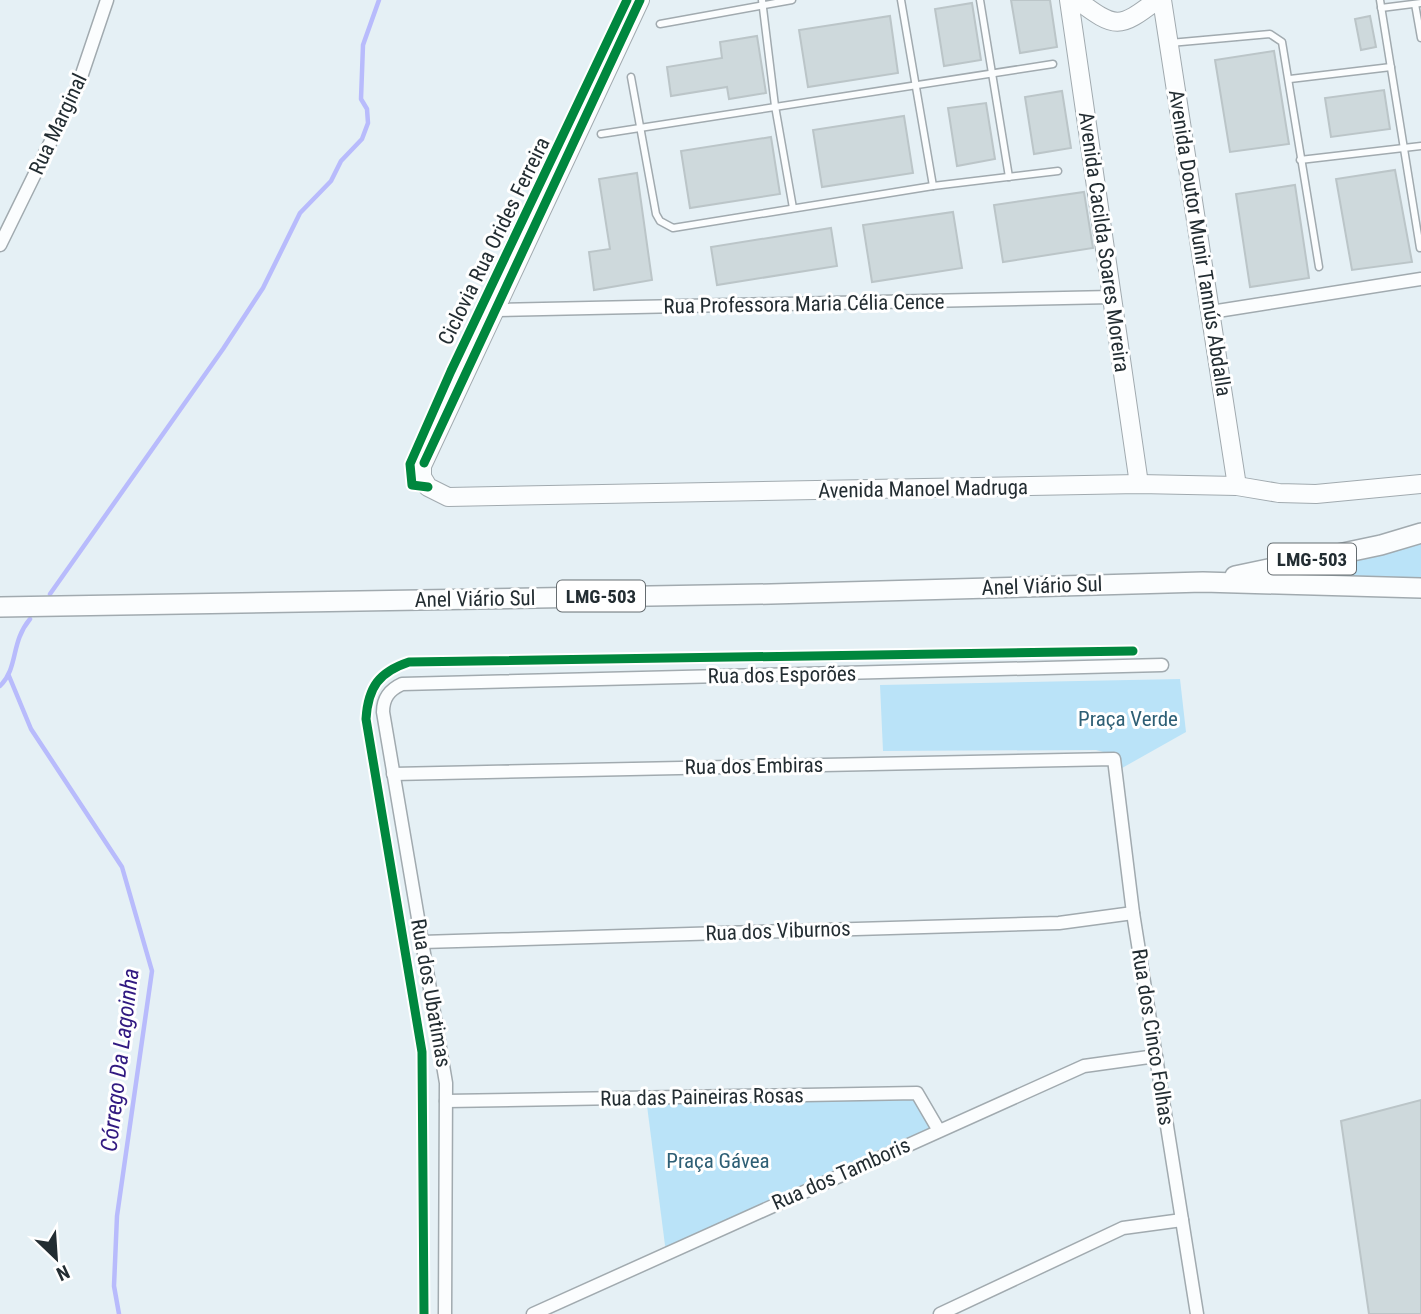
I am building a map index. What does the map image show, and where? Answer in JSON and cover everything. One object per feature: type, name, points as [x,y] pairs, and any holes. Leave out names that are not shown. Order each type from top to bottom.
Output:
[{"type":"main road","name":"Anel Viário Sul","points":[[1203,582],[1381,545],[1421,533]]},
{"type":"main road","name":"Anel Viário Sul","points":[[0,607],[771,594],[1203,582],[1421,587]]},
{"type":"street","name":"Rua Marginal","points":[[0,245],[78,86],[107,0]]},
{"type":"street","points":[[496,310],[640,0]]},
{"type":"street","name":"Avenida Cacilda Soares Moreira","points":[[1069,0],[1139,484]]},
{"type":"street","points":[[1077,0],[1097,15],[1124,23],[1160,0]]},
{"type":"street","name":"Avenida Doutor Munir Tannús Abdalla","points":[[1160,0],[1237,486]]},
{"type":"street","points":[[1211,312],[1421,279]]},
{"type":"street","name":"Rua Professora Maria Célia Cence","points":[[496,310],[1112,297]]},
{"type":"street","name":"Avenida Manoel Madruga","points":[[496,310],[422,466],[422,477],[428,487],[448,497],[1139,484],[1237,486],[1279,493],[1316,494],[1421,484]]},
{"type":"street","name":"Rua dos Esporões","points":[[402,684],[1162,665]]},
{"type":"street","name":"Rua dos Ubatimas","points":[[402,684],[394,688],[383,702],[446,1083],[445,1314]]},
{"type":"street","name":"Rua dos Embiras","points":[[393,774],[1114,759]]},
{"type":"street","name":"Rua dos Cinco Folhas","points":[[1114,759],[1133,912],[1197,1314]]},
{"type":"street","name":"Rua dos Viburnos","points":[[422,942],[1059,923],[1133,912]]},
{"type":"street","name":"Rua dos Tamboris","points":[[533,1314],[938,1129],[1084,1066],[1156,1056]]},
{"type":"street","name":"Rua das Paineiras Rosas","points":[[446,1101],[917,1093],[938,1129]]},
{"type":"street","points":[[940,1314],[1123,1228],[1182,1220]]},
{"type":"lane","points":[[660,24],[762,2],[792,0]]},
{"type":"lane","points":[[901,0],[913,85],[933,186]]},
{"type":"lane","points":[[980,0],[1009,177]]},
{"type":"lane","points":[[762,2],[775,106],[793,208]]},
{"type":"lane","points":[[1420,248],[1380,4],[1418,3],[1421,38]]},
{"type":"lane","points":[[1169,44],[1270,34],[1278,36],[1286,50],[1300,160],[1319,267]]},
{"type":"lane","points":[[601,134],[1053,64]]},
{"type":"lane","points":[[1290,79],[1391,67]]},
{"type":"lane","points":[[631,77],[656,214],[666,226],[673,228],[933,186],[1058,171]]},
{"type":"lane","points":[[1300,160],[1421,146]]},
{"type":"green space","points":[[1421,533],[1421,588],[1203,582]]},
{"type":"green space","name":"Praça Verde","points":[[1180,679],[1186,732],[1115,772],[1110,756],[1096,750],[883,751],[880,685]]},
{"type":"green space","name":"Praça Gávea","points":[[917,1093],[938,1129],[666,1253],[646,1098]]},
{"type":"building","points":[[1011,0],[1050,0],[1057,47],[1020,53]]},
{"type":"building","points":[[972,3],[981,60],[944,66],[935,9]]},
{"type":"building","points":[[890,16],[898,73],[808,87],[799,30]]},
{"type":"building","points":[[1370,16],[1376,47],[1361,50],[1355,19]]},
{"type":"building","points":[[757,36],[766,93],[729,99],[727,87],[671,96],[667,67],[722,58],[720,42]]},
{"type":"building","points":[[1274,51],[1289,144],[1230,152],[1215,60]]},
{"type":"building","points":[[1384,90],[1390,129],[1331,137],[1325,98]]},
{"type":"building","points":[[1062,91],[1071,148],[1034,154],[1025,97]]},
{"type":"building","points":[[986,103],[995,159],[957,166],[948,108]]},
{"type":"building","points":[[904,116],[913,173],[822,187],[813,130]]},
{"type":"building","points":[[771,137],[780,194],[690,208],[681,151]]},
{"type":"building","points":[[1395,170],[1412,262],[1352,270],[1336,179]]},
{"type":"building","points":[[637,173],[652,280],[594,290],[589,252],[610,249],[599,179]]},
{"type":"building","points":[[1295,185],[1309,278],[1250,287],[1236,194]]},
{"type":"building","points":[[1084,192],[1093,248],[1003,262],[994,205]]},
{"type":"building","points":[[953,212],[962,268],[872,282],[863,225]]},
{"type":"building","points":[[831,228],[837,266],[717,285],[711,247]]},
{"type":"building","points":[[1421,1100],[1421,1314],[1369,1314],[1341,1121]]},
{"type":"waterway","points":[[50,594],[223,349],[263,288],[300,213],[331,181],[341,161],[362,139],[368,123],[367,109],[361,99],[363,45],[379,0]]},
{"type":"waterway","points":[[0,686],[10,671],[20,637],[30,619]]},
{"type":"waterway","name":"Córrego Da Lagoinha","points":[[9,676],[31,729],[122,867],[152,971],[117,1216],[114,1286],[119,1314]]},
{"type":"cycle path","name":"Ciclovia Rua Orides Ferreira","points":[[428,487],[412,485],[410,464],[451,371],[627,0]]},
{"type":"cycle path","points":[[424,463],[640,0]]},
{"type":"cycle path","points":[[424,1314],[422,1052],[366,719],[369,698],[383,676],[409,662],[1133,651]]}]
